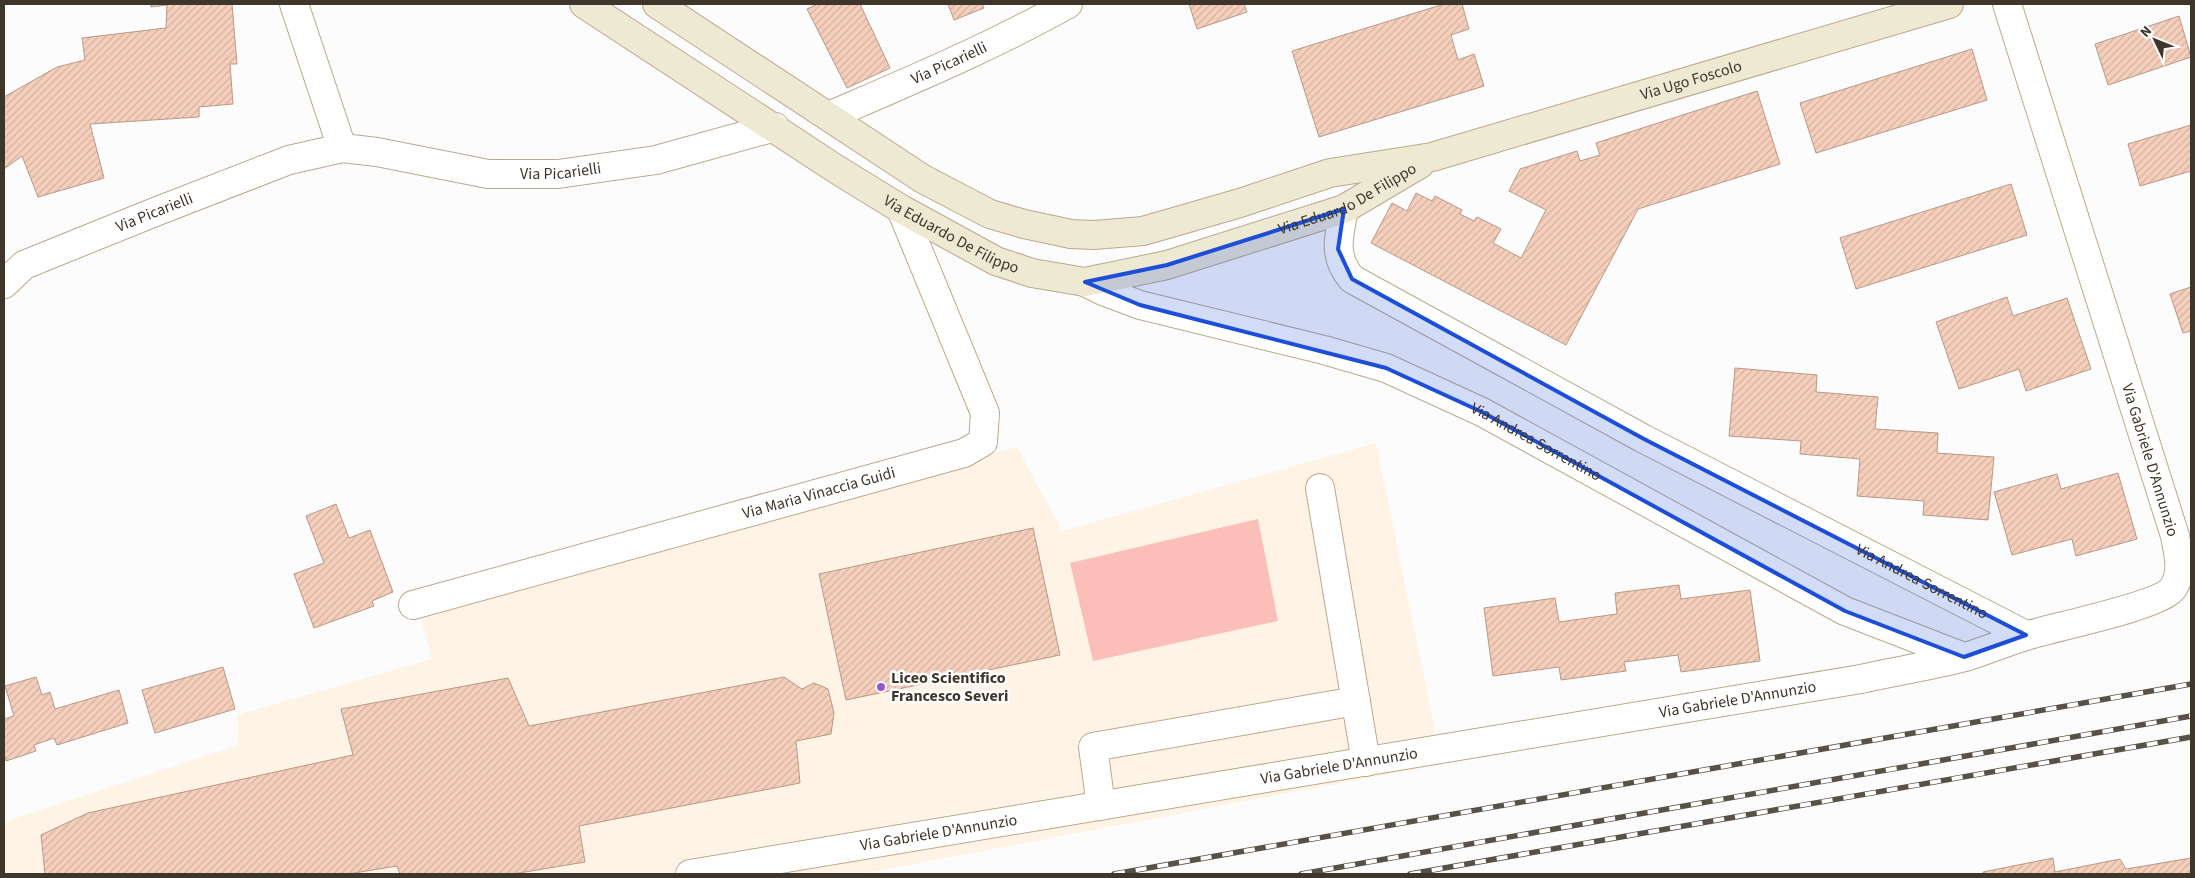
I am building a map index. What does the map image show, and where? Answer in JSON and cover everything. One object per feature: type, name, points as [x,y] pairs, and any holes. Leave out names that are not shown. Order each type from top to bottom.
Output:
[{"type":"street","points":[[294,4],[342,148]]},
{"type":"street","name":"Via Eduardo De Filippo","points":[[584,4],[836,169],[901,209],[996,261],[1032,273],[1086,282],[1167,265],[1344,209],[1432,157]]},
{"type":"street","name":"Via Eduardo De Filippo","points":[[657,4],[924,179],[990,214],[1024,224],[1094,235],[1143,231],[1330,174],[1432,157]]},
{"type":"street","name":"Via Picarielli","points":[[829,116],[926,74],[1022,29],[1068,4]]},
{"type":"street","name":"Via Ugo Foscolo","points":[[1432,157],[1949,4]]},
{"type":"street","name":"Via Gabriele D'Annunzio","points":[[690,874],[1861,679],[1964,657],[2026,636],[2164,596],[2173,589],[2178,579],[2180,562],[2175,536],[2007,4]]},
{"type":"street","name":"Via Picarielli","points":[[4,284],[24,265],[138,219],[289,160],[342,148],[377,152],[488,174],[558,174],[656,160],[775,128]]},
{"type":"street","name":"Via Maria Vinaccia Guidi","points":[[413,605],[964,453],[983,442],[985,413],[901,209]]},
{"type":"street","name":"Via Andrea Sorrentino","points":[[1344,209],[1338,249],[1346,272],[1352,279],[1644,438],[2026,636]]},
{"type":"street","name":"Via Andrea Sorrentino","points":[[1086,282],[1103,291],[1140,305],[1324,350],[1386,368],[1482,412],[1844,611],[1964,657]]},
{"type":"street","points":[[1320,488],[1366,762]]},
{"type":"street","points":[[1100,806],[1093,748],[1356,701]]},
{"type":"highlighted area","points":[[1344,209],[1338,249],[1352,279],[1644,439],[2026,635],[1964,657],[1845,611],[1482,412],[1386,368],[1140,305],[1085,282],[1167,265]]},
{"type":"shaded area","name":"Liceo Scientifico Francesco Severi","points":[[1376,443],[1442,764],[861,874],[4,874],[4,822],[238,745],[237,715],[432,659],[421,619],[1017,447],[1062,531]]},
{"type":"shaded area","points":[[1258,519],[1278,621],[1093,661],[1070,563]]},
{"type":"building","points":[[151,4],[232,4],[237,64],[230,64],[233,104],[199,107],[199,117],[90,124],[104,178],[38,197],[22,156],[4,169],[4,97],[57,67],[85,60],[82,38],[166,28],[167,5],[151,7]]},
{"type":"building","points":[[818,4],[860,4],[890,68],[847,88],[807,9]]},
{"type":"building","points":[[948,4],[982,4],[984,8],[954,20]]},
{"type":"building","points":[[1189,4],[1244,4],[1247,12],[1197,29]]},
{"type":"building","points":[[1444,4],[1462,4],[1469,29],[1451,35],[1458,60],[1474,54],[1484,86],[1319,137],[1292,51]]},
{"type":"building","points":[[2179,16],[2191,57],[2108,85],[2095,44]]},
{"type":"building","points":[[1972,49],[1987,100],[1816,153],[1800,103]]},
{"type":"building","points":[[1757,91],[1780,164],[1638,209],[1566,345],[1371,243],[1392,203],[1407,211],[1416,193],[1432,201],[1435,196],[1462,210],[1460,214],[1474,221],[1477,217],[1501,229],[1493,243],[1521,258],[1546,210],[1509,191],[1520,169],[1577,151],[1580,161],[1600,155],[1596,143]]},
{"type":"building","points":[[2191,125],[2191,171],[2140,186],[2128,144]]},
{"type":"building","points":[[2011,184],[2027,235],[1856,289],[1840,238]]},
{"type":"building","points":[[2191,287],[2191,331],[2183,333],[2170,294]]},
{"type":"building","points":[[2007,297],[2013,316],[2067,298],[2091,369],[2026,391],[2019,369],[1959,389],[1936,322]]},
{"type":"building","points":[[1735,368],[1817,375],[1816,392],[1878,397],[1875,429],[1938,433],[1937,453],[1994,457],[1988,520],[1923,515],[1924,501],[1857,496],[1860,459],[1800,454],[1801,441],[1729,436]]},
{"type":"building","points":[[2118,473],[2137,539],[2076,556],[2072,539],[2012,555],[1994,492],[2057,474],[2061,489]]},
{"type":"building","points":[[336,504],[349,538],[370,530],[393,592],[372,601],[374,606],[314,628],[294,574],[324,563],[306,516]]},
{"type":"building","points":[[1033,528],[1060,655],[846,700],[819,574]]},
{"type":"building","points":[[1679,585],[1681,599],[1750,590],[1760,661],[1681,672],[1678,655],[1624,662],[1626,671],[1561,680],[1559,667],[1493,676],[1484,608],[1555,598],[1559,622],[1617,614],[1615,593]]},
{"type":"building","points":[[223,667],[235,709],[155,733],[142,690]]},
{"type":"building","points":[[36,677],[42,695],[50,692],[55,709],[119,690],[128,723],[57,745],[54,738],[34,745],[36,751],[6,761],[4,753],[4,719],[14,716],[5,686]]},
{"type":"building","points":[[784,677],[802,689],[814,683],[828,689],[834,713],[831,734],[796,741],[800,783],[579,826],[585,862],[513,874],[400,874],[397,866],[348,874],[45,874],[41,835],[88,813],[353,755],[341,709],[508,678],[529,726]]},
{"type":"building","points":[[2053,858],[2055,872],[2120,859],[2126,869],[2191,858],[2191,874],[1983,874],[1983,872]]},
{"type":"railway","points":[[1114,874],[2191,684]]},
{"type":"railway","points":[[1301,874],[2191,716]]},
{"type":"railway","points":[[1410,874],[2191,737]]},
{"type":"place","name":"Liceo Scientifico Francesco Severi","points":[[881,687]]}]
